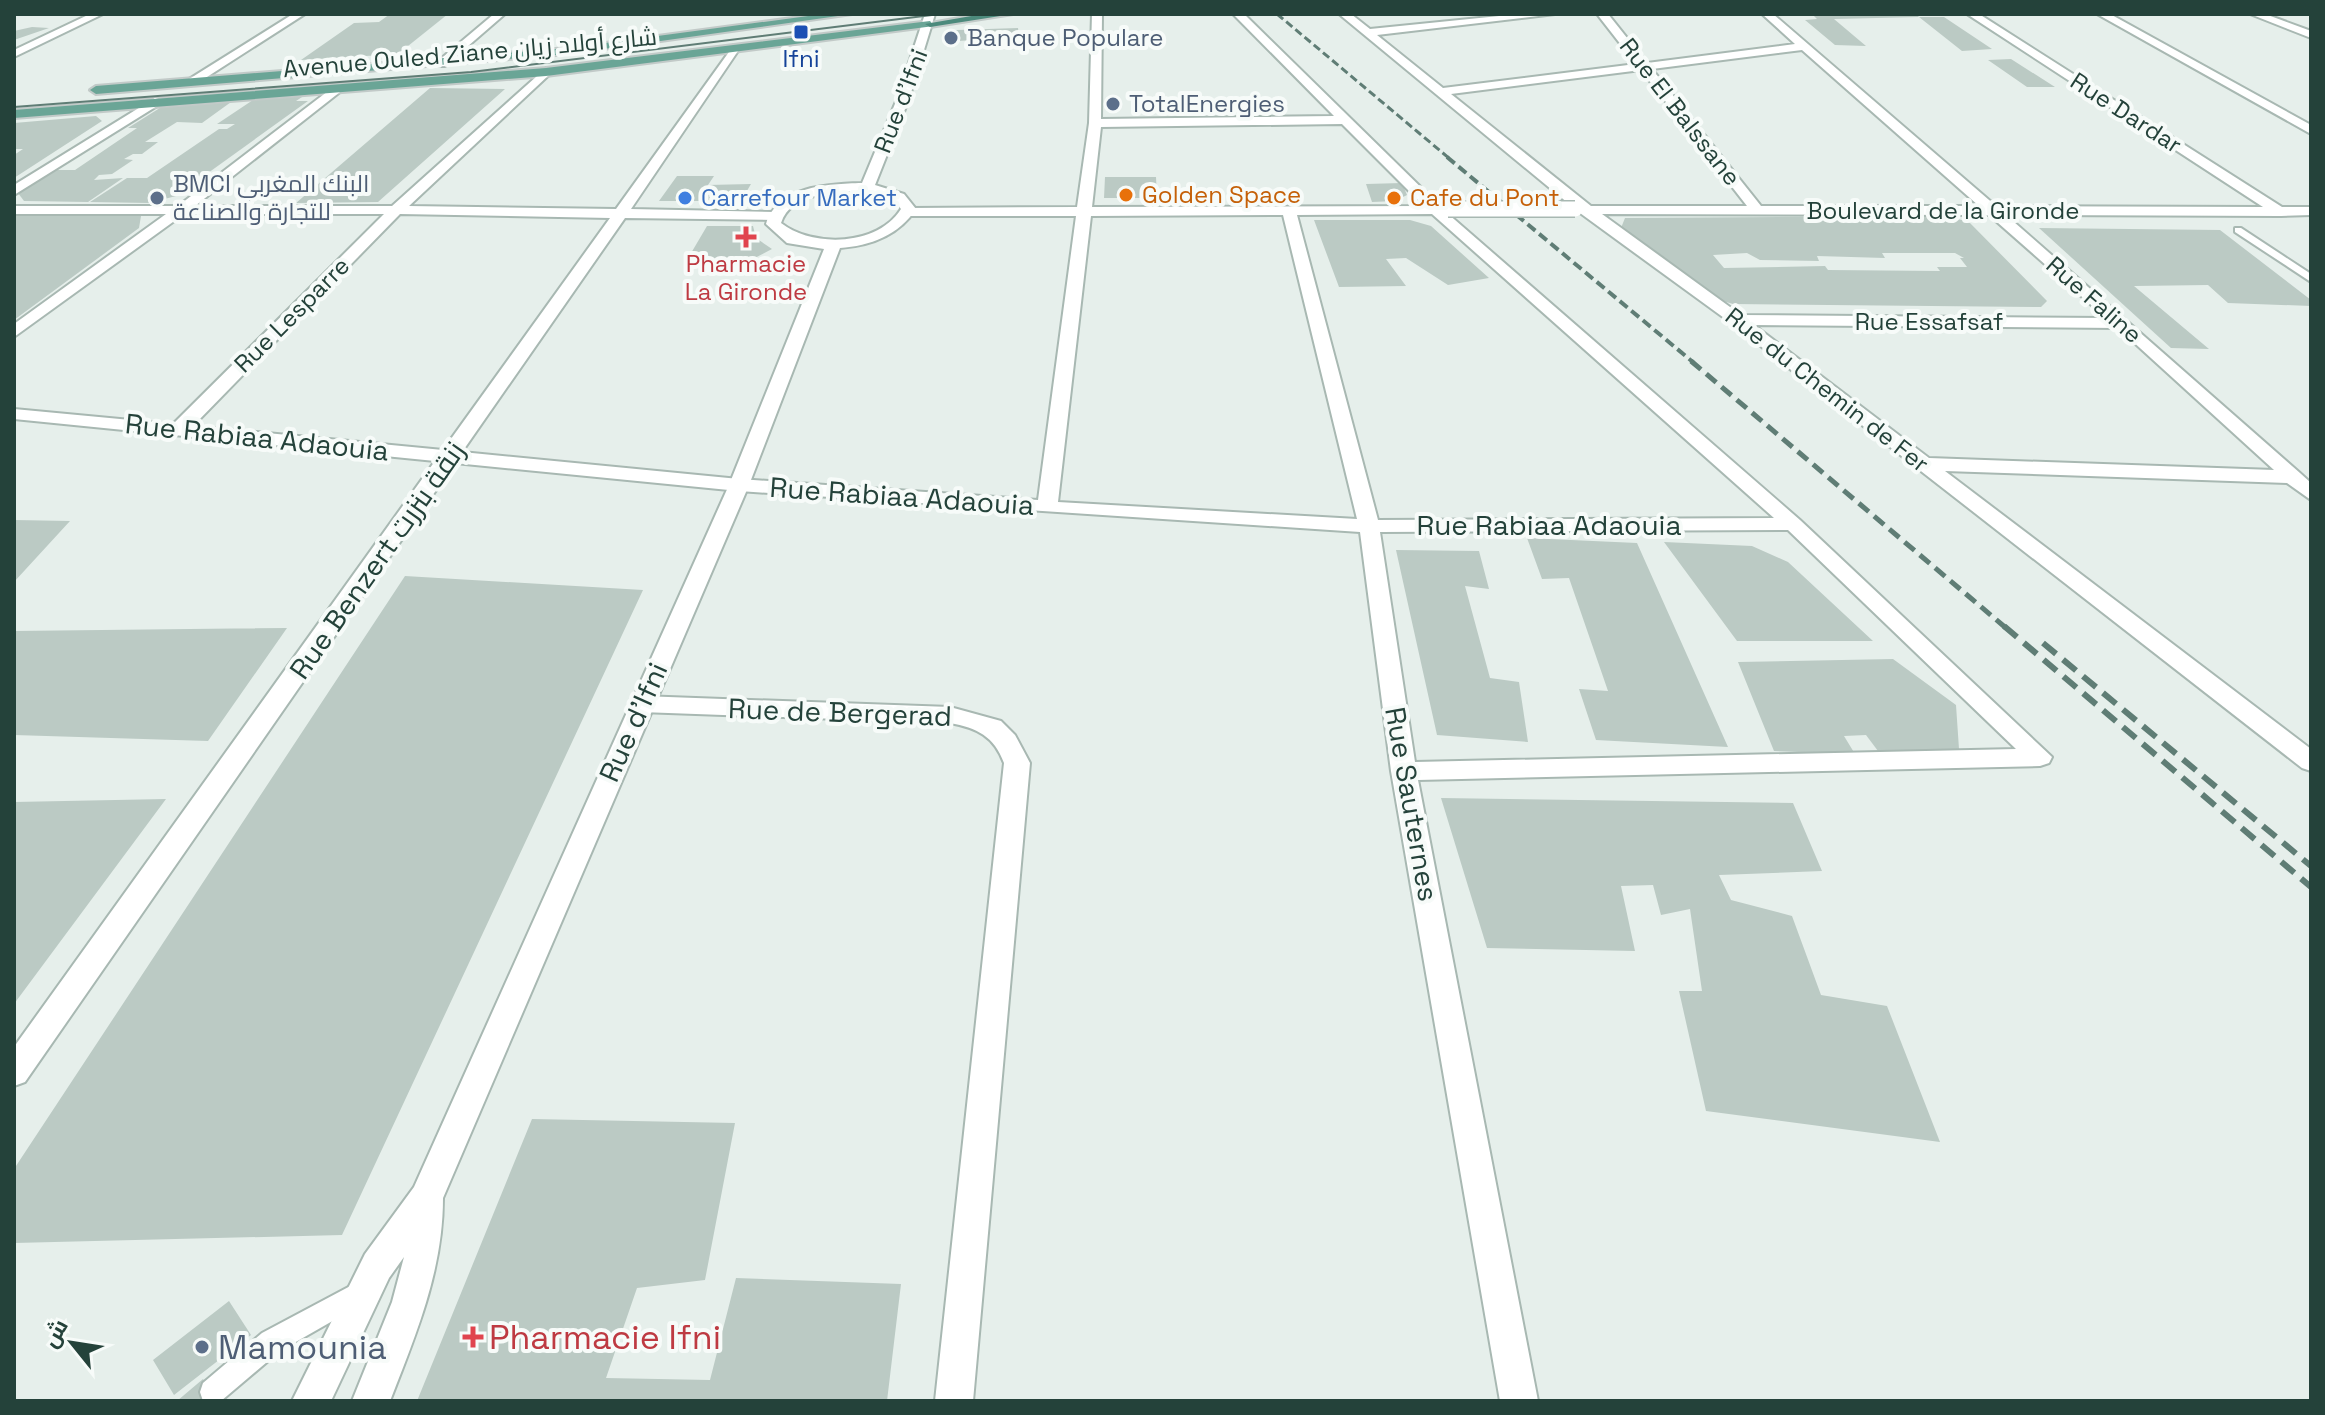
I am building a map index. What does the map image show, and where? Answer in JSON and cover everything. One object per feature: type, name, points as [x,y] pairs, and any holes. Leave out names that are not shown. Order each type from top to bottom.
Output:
[{"type":"highway","points":[[930,19],[1008,14]]},
{"type":"main road","name":"Avenue Ouled Ziane شارع أولاد زيان","points":[[83,92],[192,81],[441,64],[568,51],[847,14]]},
{"type":"main road","name":"Avenue Ouled Ziane شارع أولاد زيان","points":[[14,114],[546,72],[930,19]]},
{"type":"street","points":[[14,54],[98,14]]},
{"type":"street","points":[[192,81],[300,14]]},
{"type":"street","points":[[441,64],[500,14]]},
{"type":"street","points":[[1047,507],[1095,123],[1097,14]]},
{"type":"street","points":[[1238,14],[1344,120],[1793,524],[2039,754],[2040,759],[1404,771]]},
{"type":"street","name":"Rue du Chemin de Fer","points":[[1344,14],[1581,210],[1737,320],[2311,762]]},
{"type":"street","points":[[1366,33],[1550,14]]},
{"type":"street","name":"Rue El Balssane","points":[[1602,14],[1758,211]]},
{"type":"street","name":"Rue Faline","points":[[1767,14],[2122,323],[2311,494]]},
{"type":"street","name":"Rue Dardar","points":[[1972,14],[2281,212]]},
{"type":"street","points":[[2102,14],[2311,130]]},
{"type":"street","points":[[2255,14],[2311,35]]},
{"type":"street","name":"Rue d'Ifni","points":[[867,187],[930,19]]},
{"type":"street","points":[[2283,22],[2311,19]]},
{"type":"street","points":[[1442,92],[1806,46]]},
{"type":"street","name":"Rue Benzert زنقة بنزرت","points":[[14,1072],[738,47]]},
{"type":"street","name":"Rue Lesparre","points":[[180,428],[396,210],[546,72]]},
{"type":"street","points":[[14,332],[181,210],[336,89]]},
{"type":"street","points":[[14,191],[159,101]]},
{"type":"street","points":[[1095,123],[1344,120]]},
{"type":"street","points":[[867,187],[900,196],[909,204],[911,212],[907,220],[887,234],[834,244],[787,236],[778,231],[774,216],[779,209],[801,196],[833,188],[867,187]]},
{"type":"street","points":[[14,210],[396,210],[774,216]]},
{"type":"street","points":[[911,212],[1442,210]]},
{"type":"street","name":"Boulevard de la Gironde","points":[[1442,210],[2311,211]]},
{"type":"street","name":"Rue Sauternes","points":[[1289,211],[1369,526],[1404,771],[1519,1401]]},
{"type":"street","name":"Rue d'Ifni","points":[[311,1401],[392,1242],[426,1198],[739,485],[834,244]]},
{"type":"street","name":"Rue Essafsaf","points":[[1737,320],[2122,323]]},
{"type":"street","name":"Rue Rabiaa Adaouia","points":[[14,414],[739,485],[1047,507],[1369,526],[1793,524]]},
{"type":"street","points":[[1924,464],[2293,477]]},
{"type":"street","name":"Rue de Bergerad","points":[[641,704],[950,715],[979,720],[998,730],[1010,743],[1017,763],[954,1401]]},
{"type":"street","name":"Rue d'Ifni","points":[[371,1401],[418,1283],[426,1251],[426,1198]]},
{"type":"lane","points":[[2238,230],[2311,279]]},
{"type":"lane","points":[[212,1392],[271,1342],[365,1291]]},
{"type":"building","points":[[390,14],[448,14],[398,54],[301,60],[354,23],[379,22]]},
{"type":"building","points":[[1812,14],[1916,14],[1919,17],[1834,19],[1866,46],[1835,45],[1805,20],[1817,19]]},
{"type":"building","points":[[1919,17],[1944,17],[1992,49],[1962,51]]},
{"type":"building","points":[[32,27],[49,28],[14,40],[14,31]]},
{"type":"building","points":[[1018,28],[1019,37],[943,42],[944,35],[957,30]]},
{"type":"building","points":[[2011,59],[2055,87],[2027,87],[1988,60]]},
{"type":"building","points":[[430,88],[505,89],[378,202],[296,203]]},
{"type":"building","points":[[305,95],[296,101],[308,101],[176,196],[149,203],[90,202],[127,178],[147,178],[219,129],[235,124],[217,124],[256,98]]},
{"type":"building","points":[[238,97],[202,123],[177,122],[145,142],[158,142],[142,154],[133,154],[124,159],[133,160],[112,174],[99,175],[94,180],[123,178],[88,202],[24,201],[18,193],[57,170],[75,170],[137,128],[128,128],[163,106]]},
{"type":"building","points":[[96,116],[102,121],[14,178],[14,155],[23,149],[14,149],[14,123]]},
{"type":"building","points":[[677,176],[714,176],[708,185],[751,184],[741,201],[659,201]]},
{"type":"building","points":[[1105,177],[1156,177],[1157,198],[1104,198]]},
{"type":"building","points":[[1402,183],[1407,195],[1395,201],[1372,202],[1366,184]]},
{"type":"building","points":[[14,210],[142,210],[139,228],[14,320]]},
{"type":"building","points":[[1947,216],[1969,222],[2047,301],[2041,307],[1733,304],[1716,299],[1621,228],[1625,218]],"holes":[[[1747,253],[1760,260],[1819,261],[1817,256],[1885,258],[1882,253],[1955,253],[1964,258],[1960,258],[1967,267],[1937,267],[1940,271],[1828,270],[1825,266],[1724,268],[1713,255]]]},
{"type":"building","points":[[1314,220],[1410,220],[1431,226],[1489,278],[1448,285],[1406,258],[1386,259],[1406,286],[1339,287]]},
{"type":"building","points":[[707,226],[753,226],[756,238],[772,249],[751,260],[687,260]]},
{"type":"building","points":[[2039,228],[2220,230],[2311,300],[2311,306],[2228,303],[2208,285],[2134,286],[2209,349],[2171,348]]},
{"type":"building","points":[[14,520],[70,521],[14,582]]},
{"type":"building","points":[[1527,538],[1637,543],[1728,747],[1596,740],[1579,689],[1608,691],[1569,578],[1542,579]]},
{"type":"building","points":[[1664,542],[1752,546],[1788,562],[1873,641],[1737,641]]},
{"type":"building","points":[[1396,550],[1479,551],[1489,589],[1465,586],[1490,678],[1519,682],[1528,742],[1437,735]]},
{"type":"building","points":[[405,576],[643,590],[342,1235],[14,1243],[14,1169]]},
{"type":"building","points":[[287,628],[208,741],[14,735],[14,631]]},
{"type":"building","points":[[1893,659],[1956,705],[1959,749],[1878,751],[1866,735],[1844,736],[1855,754],[1774,751],[1738,662]]},
{"type":"building","points":[[1441,798],[1793,803],[1822,871],[1719,875],[1731,900],[1792,916],[1821,995],[1887,1006],[1940,1142],[1706,1111],[1679,991],[1702,991],[1690,909],[1661,915],[1653,885],[1621,886],[1635,951],[1487,948]]},
{"type":"building","points":[[166,799],[14,1004],[14,802]]},
{"type":"building","points":[[532,1119],[735,1123],[705,1280],[637,1288],[606,1378],[710,1380],[736,1278],[901,1284],[887,1401],[417,1401]]},
{"type":"building","name":"Mamounia","points":[[229,1301],[251,1335],[174,1395],[153,1360]]},
{"type":"building","name":"Mamounia","points":[[203,1379],[218,1401],[177,1401]]},
{"type":"tram line","points":[[14,107],[471,72],[940,14]]},
{"type":"railway","points":[[1277,14],[1450,159]]},
{"type":"railway","points":[[1447,157],[1694,363]]},
{"type":"railway","points":[[1691,361],[2006,628]]},
{"type":"railway","points":[[2004,626],[2311,887]]},
{"type":"railway","points":[[2043,643],[2311,866]]},
{"type":"place","name":"Ifni","points":[[801,32]]},
{"type":"place","name":"Banque Populare","points":[[951,38]]},
{"type":"place","name":"TotalEnergies","points":[[1113,104]]},
{"type":"place","name":"Golden Space","points":[[1126,195]]},
{"type":"place","name":"BMCI البنك المغربي للتجارة والصناعة","points":[[157,198]]},
{"type":"place","name":"Carrefour Market","points":[[685,198]]},
{"type":"place","name":"Cafe du Pont","points":[[1394,198]]},
{"type":"place","name":"Pharmacie La Gironde","points":[[746,237]]},
{"type":"place","name":"Pharmacie Ifni","points":[[473,1337]]},
{"type":"place","name":"Mamounia","points":[[202,1347]]}]
